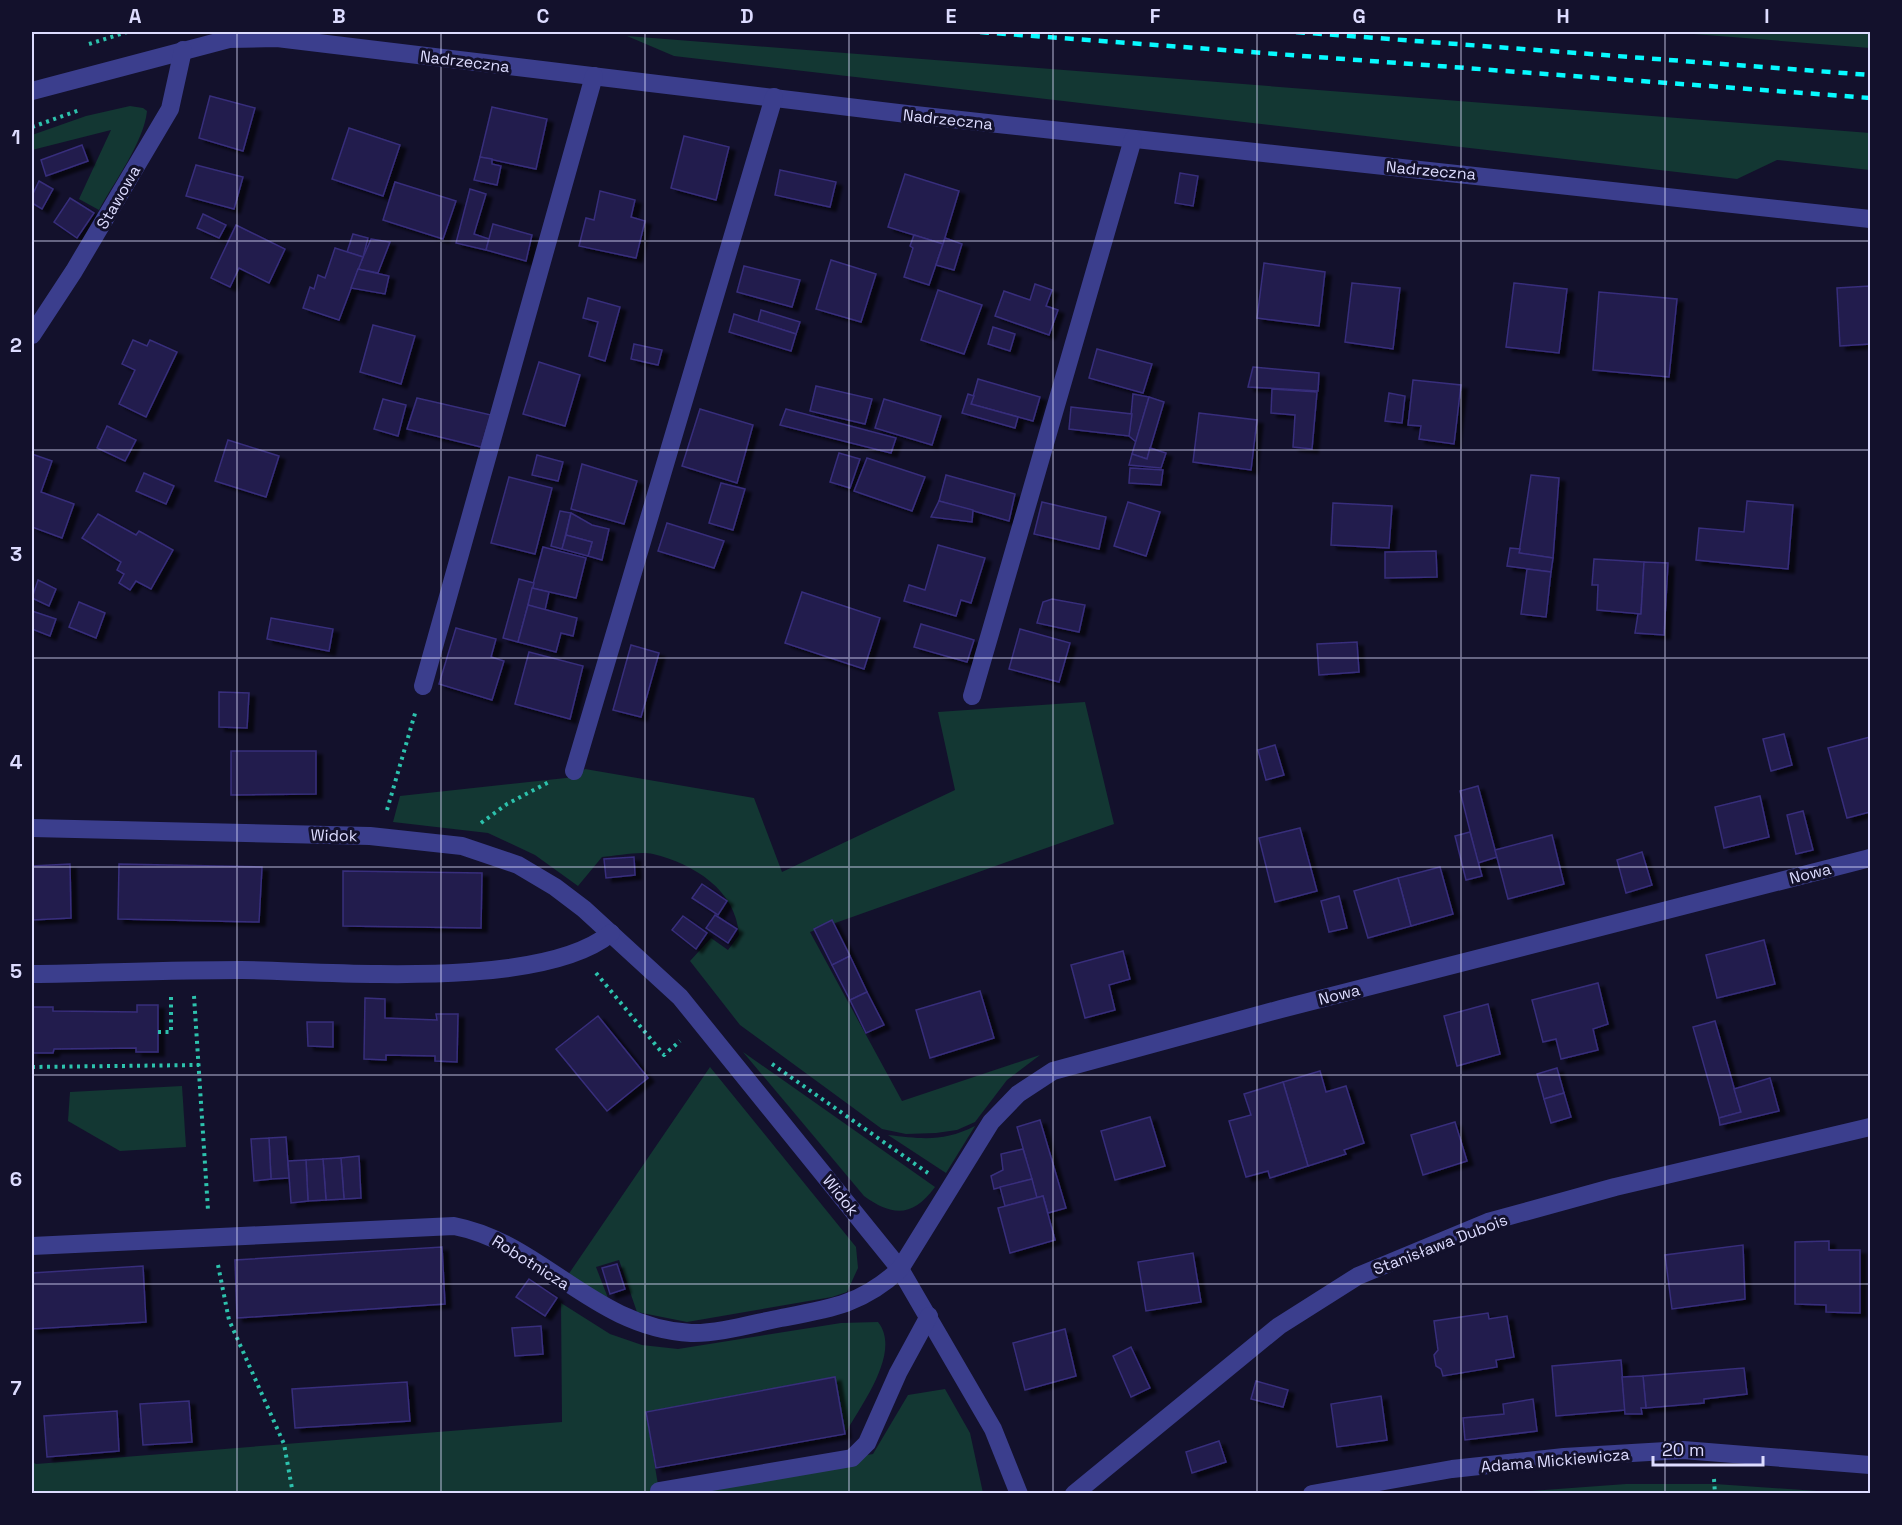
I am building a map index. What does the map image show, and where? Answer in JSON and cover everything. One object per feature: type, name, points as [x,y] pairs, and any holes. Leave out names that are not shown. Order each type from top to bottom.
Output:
[{"type":"street","name":"Nadrzeczna","points":[[32,91],[229,39],[277,38],[1133,139],[1870,219]]},
{"type":"street","name":"Stawowa","points":[[32,334],[74,271],[170,109],[183,50]]},
{"type":"street","points":[[423,686],[594,76]]},
{"type":"street","points":[[574,771],[774,97]]},
{"type":"street","points":[[972,696],[1133,139]]},
{"type":"street","name":"Widok","points":[[32,828],[370,836],[462,846],[518,865],[555,887],[611,933],[680,997],[900,1269],[993,1429],[1019,1494]]},
{"type":"street","name":"Nowa","points":[[900,1269],[992,1122],[1018,1094],[1053,1071],[1281,1009],[1870,858]]},
{"type":"street","points":[[32,974],[238,970],[465,972],[508,968],[578,952],[600,942],[611,933]]},
{"type":"street","name":"Stanisława Dubois","points":[[1074,1494],[1279,1326],[1358,1276],[1488,1222],[1615,1187],[1870,1128]]},
{"type":"street","name":"Robotnicza","points":[[32,1246],[447,1225],[462,1227],[502,1242],[580,1293],[624,1317],[657,1329],[695,1333],[838,1308],[883,1285],[900,1269]]},
{"type":"street","points":[[659,1491],[852,1458],[867,1443],[898,1373],[929,1316]]},
{"type":"street","name":"Adama Mickiewicza","points":[[1312,1494],[1452,1469],[1564,1457],[1683,1450],[1870,1465]]},
{"type":"path","points":[[386,815],[415,713]]},
{"type":"path","points":[[462,846],[482,823],[507,804],[536,787],[574,771]]},
{"type":"path","points":[[578,952],[664,1055],[675,1046]]},
{"type":"path","points":[[158,1032],[171,1032],[171,987]]},
{"type":"path","points":[[195,1007],[209,1218]]},
{"type":"path","points":[[771,1063],[918,1166]]},
{"type":"path","points":[[32,1067],[199,1065]]},
{"type":"path","points":[[212,1237],[229,1320],[284,1444],[293,1494]]},
{"type":"green space","points":[[1668,32],[1870,32],[1870,48]]},
{"type":"green space","points":[[627,36],[1870,133],[1870,170],[1777,160],[1737,179],[674,56]]},
{"type":"green space","points":[[130,106],[147,111],[145,123],[128,162],[99,210],[79,199],[111,130],[32,150],[32,135],[86,116]]},
{"type":"green space","points":[[1085,702],[1114,824],[810,932],[902,1101],[1040,1055],[1007,1080],[975,1122],[957,1130],[906,1134],[882,1129],[740,1025],[690,961],[711,938],[728,950],[739,935],[730,905],[710,881],[697,872],[653,854],[602,857],[578,886],[535,855],[488,833],[393,822],[400,796],[575,777],[585,769],[754,798],[782,872],[955,790],[938,712]]},
{"type":"green space","points":[[743,1052],[935,1187],[919,1204],[902,1211],[884,1208],[864,1196]]},
{"type":"green space","points":[[710,1067],[856,1247],[858,1268],[847,1292],[832,1297],[687,1322],[637,1312],[619,1260],[596,1267],[608,1298],[568,1275]]},
{"type":"green space","points":[[182,1086],[186,1147],[120,1151],[68,1121],[70,1092]]},
{"type":"green space","points":[[975,1126],[946,1173],[888,1135],[912,1138],[943,1137]]},
{"type":"green space","points":[[561,1303],[610,1334],[642,1345],[678,1349],[841,1323],[878,1322],[884,1334],[885,1348],[882,1363],[869,1394],[845,1434],[834,1377],[646,1412],[659,1491],[873,1454],[908,1395],[945,1389],[970,1433],[983,1493],[32,1494],[32,1462],[36,1464],[562,1422]]},
{"type":"green space","points":[[1626,1484],[1715,1484],[1845,1493],[1502,1493]]},
{"type":"building","points":[[210,96],[255,108],[243,151],[199,138]]},
{"type":"building","points":[[492,107],[547,119],[536,169],[480,157]]},
{"type":"building","points":[[349,128],[400,145],[383,196],[332,179]]},
{"type":"building","points":[[684,136],[729,147],[716,200],[671,188]]},
{"type":"building","points":[[82,145],[88,161],[46,176],[41,160]]},
{"type":"building","points":[[480,157],[492,159],[492,164],[501,166],[497,185],[474,180]]},
{"type":"building","points":[[196,165],[243,177],[234,209],[186,196]]},
{"type":"building","points":[[780,170],[836,182],[830,207],[775,195]]},
{"type":"building","points":[[1180,173],[1198,176],[1193,206],[1175,203]]},
{"type":"building","points":[[905,174],[959,191],[943,244],[888,227]]},
{"type":"building","points":[[39,181],[53,189],[42,209],[32,203],[32,196]]},
{"type":"building","points":[[395,182],[456,201],[443,239],[383,220]]},
{"type":"building","points":[[470,189],[486,194],[474,234],[489,239],[486,250],[456,243]]},
{"type":"building","points":[[600,191],[635,200],[631,217],[645,221],[636,258],[579,246],[586,218],[594,220]]},
{"type":"building","points":[[70,198],[94,213],[77,238],[54,222]]},
{"type":"building","points":[[203,214],[226,225],[219,238],[197,228]]},
{"type":"building","points":[[493,224],[532,235],[526,261],[486,250]]},
{"type":"building","points":[[236,225],[285,249],[269,283],[239,268],[230,287],[211,278]]},
{"type":"building","points":[[353,234],[368,238],[363,257],[347,252]]},
{"type":"building","points":[[914,235],[943,244],[929,285],[904,277],[913,248],[910,246]]},
{"type":"building","points":[[945,238],[962,244],[954,270],[936,265]]},
{"type":"building","points":[[371,239],[390,242],[378,273],[358,269]]},
{"type":"building","points":[[335,248],[363,257],[339,320],[303,308],[310,287],[314,289],[318,275],[325,278]]},
{"type":"building","points":[[831,260],[876,274],[861,322],[816,309]]},
{"type":"building","points":[[1264,263],[1325,272],[1319,326],[1257,318]]},
{"type":"building","points":[[744,266],[800,280],[792,307],[737,292]]},
{"type":"building","points":[[358,269],[389,276],[385,294],[351,288]]},
{"type":"building","points":[[1352,283],[1400,288],[1393,349],[1345,342]]},
{"type":"building","points":[[1514,283],[1567,289],[1559,353],[1506,347]]},
{"type":"building","points":[[1035,284],[1052,290],[1046,306],[1058,310],[1049,335],[995,316],[1004,291],[1030,300]]},
{"type":"building","points":[[1870,286],[1870,344],[1840,346],[1837,288]]},
{"type":"building","points":[[938,290],[982,305],[964,354],[921,340]]},
{"type":"building","points":[[1599,292],[1677,299],[1669,377],[1593,370]]},
{"type":"building","points":[[588,298],[620,307],[605,361],[589,356],[598,322],[583,318]]},
{"type":"building","points":[[761,310],[800,322],[796,334],[758,322]]},
{"type":"building","points":[[734,314],[796,334],[791,351],[729,332]]},
{"type":"building","points":[[373,325],[415,336],[401,384],[360,372]]},
{"type":"building","points":[[993,327],[1015,334],[1010,351],[988,344]]},
{"type":"building","points":[[133,340],[147,346],[150,340],[177,352],[146,417],[119,404],[135,370],[122,364]]},
{"type":"building","points":[[634,344],[662,350],[658,365],[631,359]]},
{"type":"building","points":[[1097,349],[1152,364],[1143,393],[1089,378]]},
{"type":"building","points":[[539,362],[580,375],[565,426],[523,414]]},
{"type":"building","points":[[1253,367],[1319,373],[1318,391],[1248,387]]},
{"type":"building","points":[[978,379],[1040,397],[1033,421],[971,404]]},
{"type":"building","points":[[1413,380],[1461,385],[1454,444],[1419,439],[1421,426],[1408,425]]},
{"type":"building","points":[[816,386],[872,399],[865,424],[810,411]]},
{"type":"building","points":[[1272,389],[1317,392],[1312,449],[1293,447],[1295,415],[1271,413]]},
{"type":"building","points":[[1389,393],[1405,396],[1402,423],[1385,421]]},
{"type":"building","points":[[968,394],[974,396],[971,404],[1018,417],[1015,428],[962,413]]},
{"type":"building","points":[[1133,394],[1149,397],[1136,442],[1129,436]]},
{"type":"building","points":[[1149,397],[1164,402],[1147,459],[1132,454]]},
{"type":"building","points":[[417,398],[491,415],[481,447],[407,429]]},
{"type":"building","points":[[383,399],[406,405],[398,436],[374,429]]},
{"type":"building","points":[[884,399],[941,416],[932,445],[875,428]]},
{"type":"building","points":[[1071,407],[1132,414],[1129,436],[1069,429]]},
{"type":"building","points":[[700,409],[753,425],[737,483],[682,466]]},
{"type":"building","points":[[786,409],[896,438],[891,453],[780,425]]},
{"type":"building","points":[[1199,413],[1257,420],[1251,470],[1193,462]]},
{"type":"building","points":[[107,426],[136,440],[125,461],[97,448]]},
{"type":"building","points":[[228,440],[279,456],[266,497],[215,481]]},
{"type":"building","points":[[1150,448],[1166,453],[1161,468],[1129,465],[1132,454],[1147,459]]},
{"type":"building","points":[[839,453],[860,459],[850,488],[830,482]]},
{"type":"building","points":[[32,454],[52,461],[41,492],[74,504],[62,538],[32,527]]},
{"type":"building","points":[[537,455],[563,462],[558,481],[532,475]]},
{"type":"building","points":[[867,458],[925,477],[912,511],[854,491]]},
{"type":"building","points":[[582,464],[637,481],[624,524],[571,509]]},
{"type":"building","points":[[1130,468],[1163,470],[1161,485],[1129,483]]},
{"type":"building","points":[[144,473],[174,486],[166,504],[136,491]]},
{"type":"building","points":[[946,475],[1015,494],[1009,521],[939,501]]},
{"type":"building","points":[[1531,475],[1559,478],[1553,558],[1519,553]]},
{"type":"building","points":[[509,477],[552,488],[535,554],[491,543]]},
{"type":"building","points":[[721,483],[745,489],[733,530],[709,523]]},
{"type":"building","points":[[939,501],[973,510],[972,522],[931,517]]},
{"type":"building","points":[[1747,501],[1793,505],[1788,569],[1696,560],[1699,528],[1744,532]]},
{"type":"building","points":[[1042,502],[1106,517],[1099,549],[1034,534]]},
{"type":"building","points":[[1128,502],[1160,512],[1146,556],[1114,546]]},
{"type":"building","points":[[1333,503],[1392,506],[1389,548],[1331,545]]},
{"type":"building","points":[[560,511],[571,513],[562,549],[551,546]]},
{"type":"building","points":[[571,513],[592,525],[609,529],[602,560],[588,556],[592,542],[566,535]]},
{"type":"building","points":[[98,514],[136,535],[139,531],[173,550],[151,589],[136,581],[130,590],[119,583],[124,574],[117,570],[121,562],[82,538]]},
{"type":"building","points":[[667,523],[724,541],[714,568],[658,551]]},
{"type":"building","points":[[566,535],[592,542],[588,556],[562,549]]},
{"type":"building","points":[[938,545],[985,558],[971,603],[961,600],[956,616],[904,601],[909,585],[925,590]]},
{"type":"building","points":[[543,547],[586,558],[576,598],[532,588]]},
{"type":"building","points":[[1510,548],[1520,549],[1519,553],[1553,558],[1551,572],[1507,566]]},
{"type":"building","points":[[1436,551],[1437,577],[1385,578],[1385,552]]},
{"type":"building","points":[[1594,559],[1644,562],[1641,614],[1597,610],[1598,585],[1592,585]]},
{"type":"building","points":[[1644,562],[1668,563],[1664,635],[1635,633],[1638,614],[1641,614]]},
{"type":"building","points":[[1527,569],[1551,572],[1546,617],[1521,614]]},
{"type":"building","points":[[519,579],[534,583],[518,642],[503,638]]},
{"type":"building","points":[[38,580],[56,589],[49,606],[32,598]]},
{"type":"building","points":[[532,588],[549,592],[545,610],[528,605]]},
{"type":"building","points":[[802,592],[880,618],[864,669],[785,643]]},
{"type":"building","points":[[1052,599],[1085,605],[1079,632],[1037,623],[1043,602]]},
{"type":"building","points":[[79,602],[105,613],[96,638],[69,627]]},
{"type":"building","points":[[528,605],[577,618],[573,636],[561,633],[556,652],[518,642]]},
{"type":"building","points":[[32,611],[56,619],[50,636],[32,629]]},
{"type":"building","points":[[271,618],[333,629],[329,651],[267,639]]},
{"type":"building","points":[[921,624],[974,640],[967,662],[914,647]]},
{"type":"building","points":[[456,628],[496,639],[491,657],[504,661],[492,700],[439,684]]},
{"type":"building","points":[[1020,629],[1070,643],[1059,682],[1009,669]]},
{"type":"building","points":[[1357,642],[1359,672],[1319,675],[1317,644]]},
{"type":"building","points":[[631,645],[659,653],[641,717],[613,710]]},
{"type":"building","points":[[529,652],[583,666],[570,719],[515,704]]},
{"type":"building","points":[[219,692],[249,693],[247,728],[219,727]]},
{"type":"building","points":[[1784,734],[1792,765],[1771,771],[1763,739]]},
{"type":"building","points":[[1870,737],[1870,812],[1847,818],[1828,748]]},
{"type":"building","points":[[1275,745],[1284,775],[1266,780],[1258,750]]},
{"type":"building","points":[[231,751],[316,751],[316,794],[231,795]]},
{"type":"building","points":[[1478,786],[1497,857],[1478,863],[1460,791]]},
{"type":"building","points":[[1760,796],[1769,837],[1724,848],[1715,807]]},
{"type":"building","points":[[1803,811],[1813,850],[1796,854],[1787,815]]},
{"type":"building","points":[[1300,828],[1317,891],[1275,902],[1259,838]]},
{"type":"building","points":[[1470,832],[1482,876],[1466,880],[1455,836]]},
{"type":"building","points":[[1552,835],[1564,884],[1508,899],[1495,850]]},
{"type":"building","points":[[1642,852],[1652,885],[1626,893],[1617,860]]},
{"type":"building","points":[[634,857],[635,875],[606,878],[604,859]]},
{"type":"building","points":[[70,864],[71,918],[32,920],[32,866]]},
{"type":"building","points":[[119,864],[262,867],[259,922],[118,919]]},
{"type":"building","points":[[1440,867],[1453,914],[1411,926],[1398,878]]},
{"type":"building","points":[[343,871],[482,873],[481,928],[343,926]]},
{"type":"building","points":[[1398,878],[1411,926],[1368,938],[1354,891]]},
{"type":"building","points":[[702,884],[727,901],[718,915],[692,898]]},
{"type":"building","points":[[1339,896],[1347,928],[1329,932],[1321,901]]},
{"type":"building","points":[[715,915],[737,929],[728,943],[706,928]]},
{"type":"building","points":[[683,916],[707,933],[696,949],[672,930]]},
{"type":"building","points":[[832,920],[850,956],[832,965],[814,929]]},
{"type":"building","points":[[1764,940],[1775,984],[1717,998],[1706,955]]},
{"type":"building","points":[[1123,951],[1130,979],[1109,985],[1115,1010],[1085,1018],[1071,965]]},
{"type":"building","points":[[850,956],[867,992],[850,1000],[832,965]]},
{"type":"building","points":[[1598,983],[1608,1024],[1593,1029],[1598,1050],[1561,1059],[1556,1039],[1543,1042],[1532,1000]]},
{"type":"building","points":[[980,991],[994,1038],[930,1058],[916,1010]]},
{"type":"building","points":[[867,992],[884,1025],[866,1033],[850,1000]]},
{"type":"building","points":[[365,998],[385,999],[385,1018],[437,1020],[436,1014],[458,1014],[457,1062],[435,1061],[435,1056],[386,1055],[386,1060],[364,1059]]},
{"type":"building","points":[[1488,1004],[1500,1054],[1457,1066],[1444,1016]]},
{"type":"building","points":[[137,1005],[158,1005],[158,1052],[136,1052],[136,1048],[54,1049],[53,1053],[32,1053],[33,1007],[53,1007],[53,1011],[137,1012]]},
{"type":"building","points":[[598,1016],[648,1078],[607,1111],[556,1049]]},
{"type":"building","points":[[1715,1021],[1741,1112],[1719,1118],[1693,1027]]},
{"type":"building","points":[[307,1022],[333,1022],[333,1047],[308,1046]]},
{"type":"building","points":[[1557,1068],[1564,1093],[1544,1099],[1537,1074]]},
{"type":"building","points":[[1320,1071],[1326,1092],[1346,1086],[1364,1143],[1344,1150],[1346,1154],[1308,1166],[1283,1082]]},
{"type":"building","points":[[1770,1078],[1779,1111],[1720,1125],[1719,1118],[1741,1112],[1734,1089]]},
{"type":"building","points":[[1283,1082],[1308,1166],[1270,1178],[1268,1171],[1246,1177],[1229,1121],[1251,1115],[1244,1094]]},
{"type":"building","points":[[1564,1093],[1571,1117],[1551,1123],[1544,1099]]},
{"type":"building","points":[[1150,1117],[1165,1166],[1115,1180],[1101,1131]]},
{"type":"building","points":[[1040,1120],[1066,1208],[1048,1213],[1043,1196],[1037,1198],[1017,1127]]},
{"type":"building","points":[[1455,1122],[1467,1161],[1423,1175],[1411,1135]]},
{"type":"building","points":[[286,1137],[289,1178],[271,1179],[269,1138]]},
{"type":"building","points":[[269,1138],[271,1179],[254,1181],[251,1139]]},
{"type":"building","points":[[1023,1149],[1032,1179],[994,1189],[991,1176],[1003,1170],[1001,1154]]},
{"type":"building","points":[[359,1156],[361,1198],[344,1199],[341,1158]]},
{"type":"building","points":[[341,1158],[344,1199],[326,1200],[323,1159]]},
{"type":"building","points":[[323,1159],[326,1200],[308,1201],[306,1160]]},
{"type":"building","points":[[306,1160],[308,1201],[291,1203],[288,1161]]},
{"type":"building","points":[[1032,1179],[1037,1198],[1005,1206],[1000,1187]]},
{"type":"building","points":[[1043,1196],[1055,1240],[1010,1253],[998,1208]]},
{"type":"building","points":[[1829,1241],[1829,1250],[1860,1250],[1860,1313],[1826,1312],[1826,1305],[1795,1304],[1795,1242]]},
{"type":"building","points":[[1743,1245],[1745,1299],[1672,1309],[1665,1255]]},
{"type":"building","points":[[442,1247],[445,1304],[237,1318],[235,1260]]},
{"type":"building","points":[[1193,1253],[1201,1302],[1146,1311],[1138,1262]]},
{"type":"building","points":[[617,1264],[625,1289],[610,1294],[602,1268]]},
{"type":"building","points":[[143,1266],[146,1322],[32,1329],[32,1273]]},
{"type":"building","points":[[529,1279],[557,1298],[545,1316],[516,1297]]},
{"type":"building","points":[[1488,1313],[1489,1319],[1507,1316],[1514,1357],[1496,1360],[1497,1367],[1443,1376],[1441,1369],[1436,1366],[1434,1355],[1438,1350],[1434,1321]]},
{"type":"building","points":[[541,1326],[543,1354],[515,1356],[512,1328]]},
{"type":"building","points":[[1065,1329],[1076,1376],[1025,1390],[1013,1343]]},
{"type":"building","points":[[1131,1347],[1150,1388],[1131,1397],[1113,1356]]},
{"type":"building","points":[[1621,1360],[1625,1410],[1556,1416],[1552,1366]]},
{"type":"building","points":[[1744,1368],[1747,1394],[1704,1399],[1704,1403],[1646,1408],[1643,1376]]},
{"type":"building","points":[[1643,1376],[1646,1408],[1641,1408],[1642,1414],[1625,1414],[1622,1377]]},
{"type":"building","points":[[835,1377],[845,1434],[656,1468],[646,1412]]},
{"type":"building","points":[[1256,1381],[1288,1390],[1283,1407],[1251,1399]]},
{"type":"building","points":[[407,1382],[410,1421],[295,1428],[292,1389]]},
{"type":"building","points":[[1381,1396],[1387,1440],[1337,1447],[1331,1404]]},
{"type":"building","points":[[1533,1399],[1537,1431],[1465,1440],[1463,1418],[1504,1414],[1503,1404]]},
{"type":"building","points":[[189,1401],[192,1442],[143,1445],[140,1404]]},
{"type":"building","points":[[117,1411],[119,1451],[47,1457],[44,1416]]},
{"type":"building","points":[[1219,1441],[1226,1462],[1192,1473],[1186,1452]]},
{"type":"railway","points":[[980,32],[1870,98]]},
{"type":"railway","points":[[1296,32],[1870,75]]}]
